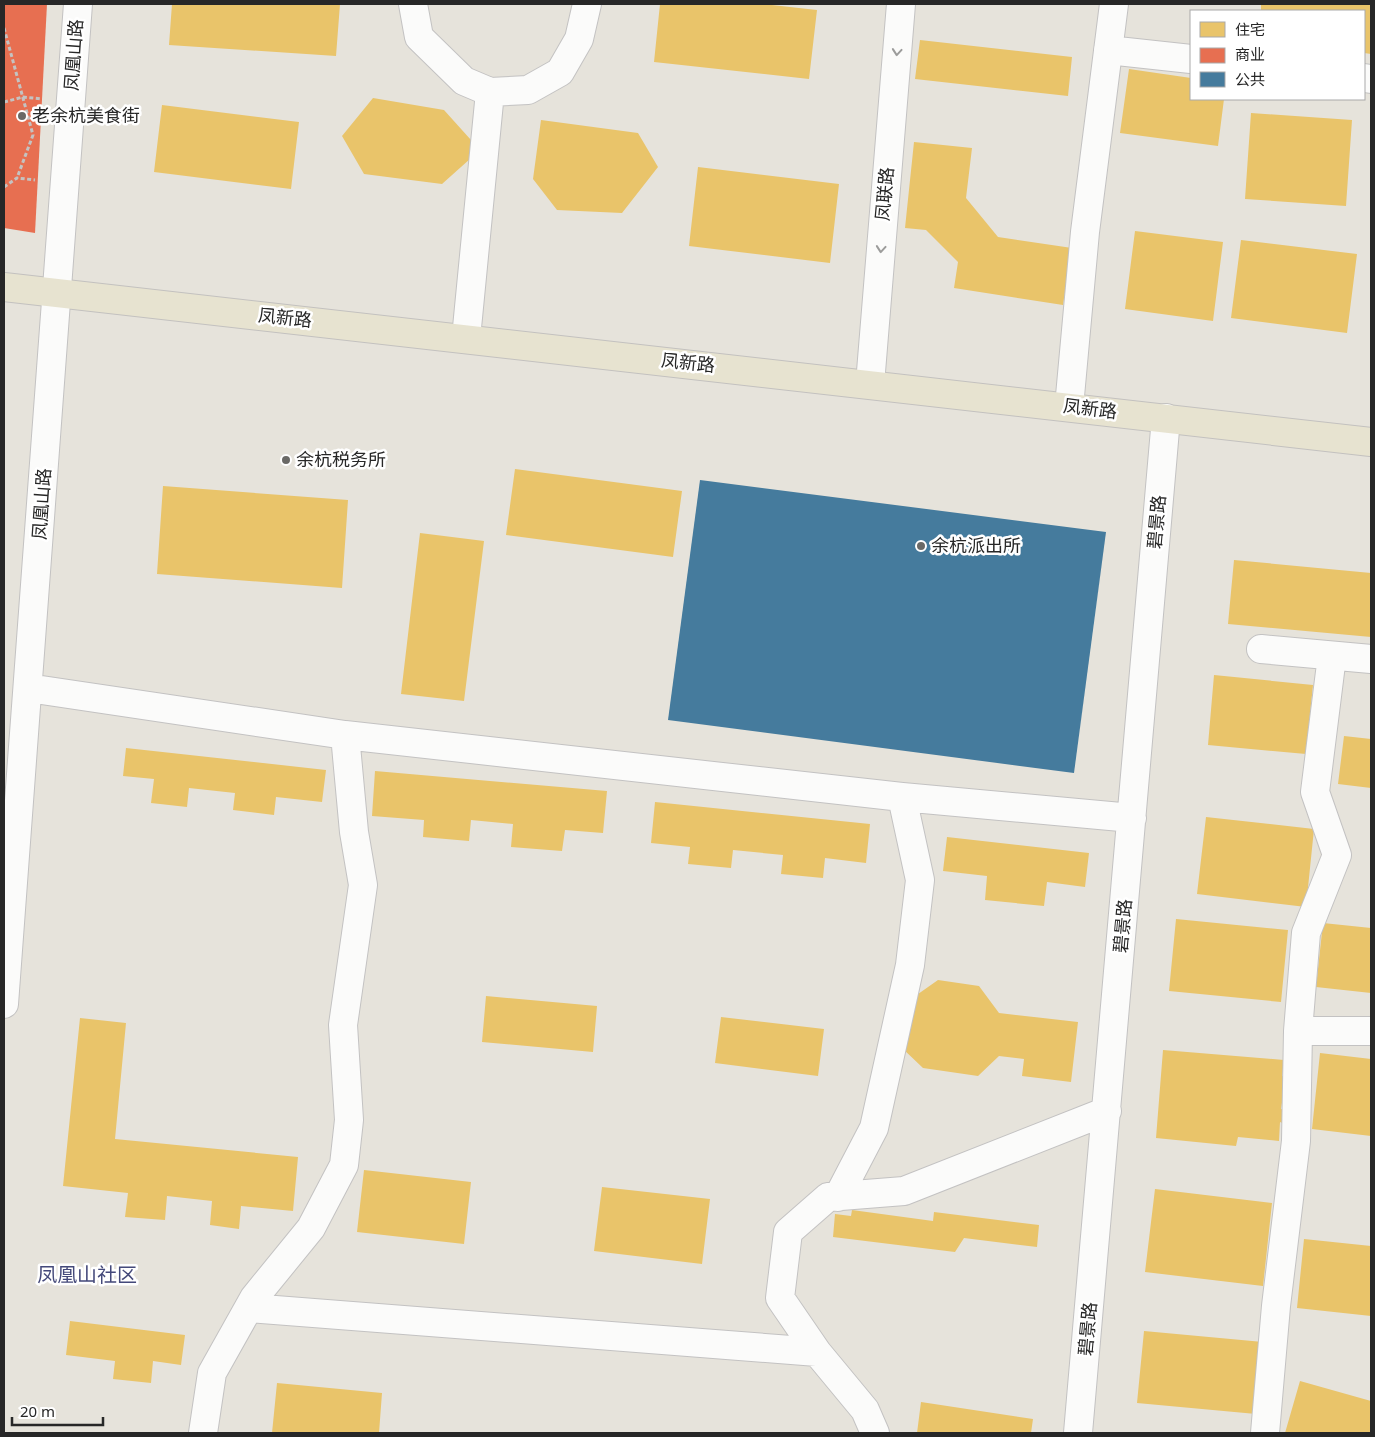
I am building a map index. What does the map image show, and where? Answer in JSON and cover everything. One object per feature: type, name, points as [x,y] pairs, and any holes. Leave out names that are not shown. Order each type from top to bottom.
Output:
[{"type":"main road","name":"凤新路","points":[[4,286],[1371,442]]},
{"type":"street","name":"凤凰山路","points":[[4,1004],[78,4]]},
{"type":"street","points":[[413,4],[419,37],[464,81],[490,92],[528,90],[560,72],[579,39],[587,4]]},
{"type":"street","name":"凤联路","points":[[870,384],[901,4]]},
{"type":"street","points":[[1069,407],[1085,232],[1114,4]]},
{"type":"street","points":[[1108,50],[1190,59]]},
{"type":"street","points":[[466,338],[490,92]]},
{"type":"street","name":"碧景路","points":[[1078,1433],[1166,418]]},
{"type":"street","points":[[1261,649],[1371,659]]},
{"type":"street","points":[[1265,1433],[1276,1306],[1296,1141],[1298,1031],[1306,932],[1337,855],[1315,792],[1332,656]]},
{"type":"street","points":[[28,688],[344,735],[902,797],[1132,818]]},
{"type":"street","points":[[203,1433],[212,1373],[249,1308],[311,1228],[344,1165],[349,1120],[343,1025],[363,885],[354,832],[344,735]]},
{"type":"street","points":[[838,1197],[874,1128],[910,965],[920,880],[902,797]]},
{"type":"street","points":[[1298,1031],[1371,1030]]},
{"type":"street","points":[[875,1433],[866,1410],[817,1352],[780,1298],[788,1232],[828,1197],[904,1191],[1107,1111]]},
{"type":"street","points":[[249,1308],[817,1352]]},
{"type":"path","points":[[4,28],[33,135],[17,178]]},
{"type":"path","points":[[4,102],[23,97],[71,102]]},
{"type":"building: 住宅","points":[[172,4],[340,4],[336,56],[169,45]]},
{"type":"building: 住宅","points":[[660,4],[763,4],[817,10],[809,79],[654,62]]},
{"type":"building: 住宅","points":[[1261,4],[1371,4],[1371,54],[1365,53],[1365,10],[1261,10]]},
{"type":"building: 住宅","points":[[920,40],[1072,57],[1068,96],[915,79]]},
{"type":"building: 住宅","points":[[1129,69],[1190,78],[1190,100],[1224,100],[1218,146],[1120,133]]},
{"type":"building: 住宅","points":[[373,98],[444,110],[480,150],[442,184],[364,174],[342,136]]},
{"type":"building: 住宅","points":[[162,105],[299,122],[291,189],[154,172]]},
{"type":"building: 住宅","points":[[1251,113],[1352,120],[1346,206],[1245,199]]},
{"type":"building: 住宅","points":[[541,120],[638,133],[658,167],[622,213],[557,210],[533,179]]},
{"type":"building: 住宅","points":[[914,142],[972,148],[966,198],[998,237],[1072,248],[1063,305],[954,288],[958,262],[926,230],[905,228]]},
{"type":"building: 住宅","points":[[698,167],[839,184],[830,263],[689,246]]},
{"type":"building: 住宅","points":[[1135,231],[1223,242],[1213,321],[1125,309]]},
{"type":"building: 住宅","points":[[1241,240],[1357,254],[1347,333],[1231,318]]},
{"type":"building: 住宅","points":[[515,469],[682,491],[673,557],[506,535]]},
{"type":"building: 住宅","points":[[163,486],[348,500],[342,588],[157,574]]},
{"type":"building: 住宅","points":[[420,533],[484,541],[464,701],[401,694]]},
{"type":"building: 住宅","points":[[1234,560],[1371,573],[1371,637],[1228,624]]},
{"type":"building: 住宅","points":[[1214,675],[1313,685],[1306,754],[1208,745]]},
{"type":"building: 住宅","points":[[1344,736],[1371,739],[1371,788],[1338,784]]},
{"type":"building: 住宅","points":[[126,748],[326,770],[322,802],[276,797],[274,815],[233,810],[235,793],[189,788],[187,807],[151,803],[154,779],[123,776]]},
{"type":"building: 住宅","points":[[375,771],[607,791],[603,833],[565,830],[562,851],[511,847],[513,824],[471,820],[469,841],[423,837],[424,820],[372,816]]},
{"type":"building: 住宅","points":[[655,802],[870,824],[866,863],[825,858],[823,878],[781,874],[783,855],[733,850],[731,868],[688,864],[690,847],[651,843]]},
{"type":"building: 住宅","points":[[1206,817],[1314,829],[1306,907],[1197,894]]},
{"type":"building: 住宅","points":[[947,837],[1089,853],[1085,887],[1047,882],[1044,906],[985,900],[987,876],[943,871]]},
{"type":"building: 住宅","points":[[1176,919],[1288,930],[1281,1002],[1169,991]]},
{"type":"building: 住宅","points":[[1323,923],[1371,928],[1371,993],[1316,987]]},
{"type":"building: 住宅","points":[[938,980],[979,986],[999,1013],[1078,1022],[1071,1082],[1022,1076],[1024,1059],[999,1056],[978,1076],[923,1068],[902,1048],[911,999]]},
{"type":"building: 住宅","points":[[486,996],[597,1006],[593,1052],[482,1042]]},
{"type":"building: 住宅","points":[[721,1017],[824,1029],[818,1076],[715,1063]]},
{"type":"building: 住宅","points":[[80,1018],[126,1023],[115,1139],[298,1157],[293,1211],[241,1206],[239,1229],[210,1225],[212,1201],[167,1196],[165,1220],[125,1217],[128,1193],[63,1186]]},
{"type":"building: 住宅","points":[[1163,1050],[1284,1060],[1282,1076],[1290,1077],[1288,1097],[1283,1096],[1281,1109],[1288,1110],[1287,1125],[1280,1122],[1279,1141],[1238,1137],[1236,1146],[1156,1138]]},
{"type":"building: 住宅","points":[[1320,1053],[1371,1059],[1371,1136],[1312,1129]]},
{"type":"building: 住宅","points":[[364,1170],[471,1182],[464,1244],[357,1232]]},
{"type":"building: 住宅","points":[[602,1187],[710,1199],[702,1264],[594,1251]]},
{"type":"building: 住宅","points":[[1155,1189],[1272,1203],[1263,1286],[1145,1272]]},
{"type":"building: 住宅","points":[[852,1210],[933,1221],[934,1212],[1039,1225],[1037,1247],[964,1238],[955,1252],[833,1237],[835,1214],[851,1216]]},
{"type":"building: 住宅","points":[[1304,1239],[1371,1246],[1371,1316],[1297,1308]]},
{"type":"building: 住宅","points":[[70,1321],[185,1335],[181,1365],[153,1361],[151,1383],[113,1379],[115,1361],[66,1355]]},
{"type":"building: 住宅","points":[[1144,1331],[1263,1342],[1256,1414],[1137,1403]]},
{"type":"building: 住宅","points":[[1300,1381],[1371,1401],[1371,1433],[1285,1433]]},
{"type":"building: 住宅","points":[[277,1383],[382,1393],[379,1433],[272,1433]]},
{"type":"building: 住宅","points":[[921,1402],[1033,1419],[1031,1433],[917,1433]]},
{"type":"building: 商业","name":"老余杭美食街","points":[[4,4],[47,4],[35,233],[4,228]]},
{"type":"building: 公共","points":[[700,480],[1106,532],[1074,773],[668,720]]},
{"type":"place","name":"老余杭美食街","points":[[22,116]]},
{"type":"place","name":"余杭税务所","points":[[286,460]]},
{"type":"place","name":"余杭派出所","points":[[921,546]]},
{"type":"district","name":"凤凰山社区","points":[[87,1275]]}]
